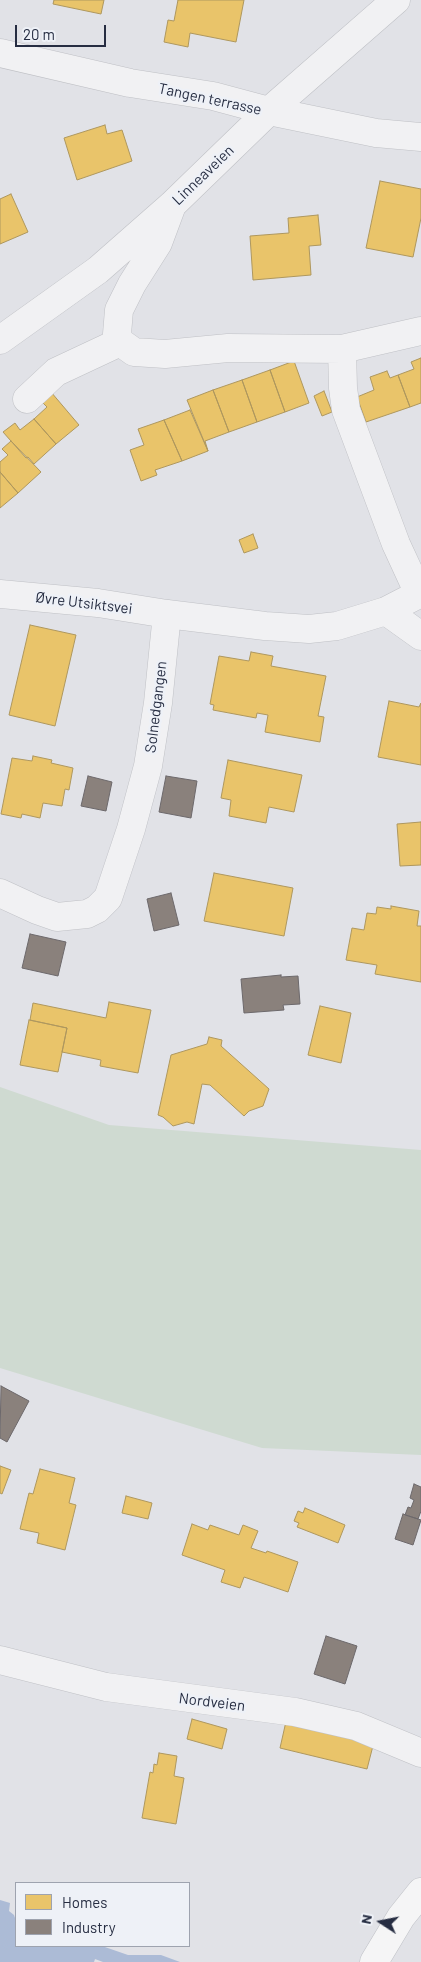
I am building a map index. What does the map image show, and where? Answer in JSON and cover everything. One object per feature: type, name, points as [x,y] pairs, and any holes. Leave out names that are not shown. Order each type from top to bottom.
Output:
[{"type":"main road","points":[[374,1962],[401,1917],[421,1892]]},
{"type":"street","name":"Linneaveien","points":[[0,340],[98,270],[172,205],[269,111],[396,0]]},
{"type":"street","name":"Tangen terrasse","points":[[0,53],[130,83],[213,96],[269,111],[376,133],[421,137]]},
{"type":"street","points":[[172,205],[158,243],[132,284],[119,310],[116,328],[120,342],[134,352],[165,354],[228,348],[342,349],[421,332]]},
{"type":"street","points":[[26,399],[56,372],[120,342]]},
{"type":"street","points":[[167,614],[265,626],[309,629],[337,626],[386,610],[420,594],[389,527],[346,410],[343,388],[342,349]]},
{"type":"street","name":"Øvre Utsiktsvei","points":[[0,594],[98,603],[167,614]]},
{"type":"street","points":[[386,610],[421,636]]},
{"type":"street","name":"Solnedgangen","points":[[0,893],[57,917],[87,914],[97,909],[108,898],[131,829],[148,766],[158,703],[167,614]]},
{"type":"street","name":"Nordveien","points":[[0,1660],[106,1687],[295,1712],[356,1726],[421,1753]]},
{"type":"shaded area","points":[[0,1087],[109,1125],[421,1150],[421,1455],[262,1448],[0,1368]]},
{"type":"water","points":[[0,1900],[10,1903],[9,1911],[15,1918],[15,1947],[105,1947],[128,1955],[161,1955],[180,1962],[103,1962],[95,1959],[94,1962],[0,1962]]},
{"type":"building: Homes","points":[[54,0],[104,0],[101,14],[53,4]]},
{"type":"building: Homes","points":[[178,0],[244,0],[236,42],[190,33],[188,47],[164,42],[168,20],[174,21]]},
{"type":"building: Homes","points":[[105,125],[107,134],[122,130],[132,161],[77,180],[64,138]]},
{"type":"building: Homes","points":[[380,181],[421,189],[421,218],[413,257],[366,248]]},
{"type":"building: Homes","points":[[11,194],[28,232],[0,244],[0,199]]},
{"type":"building: Homes","points":[[318,215],[321,245],[309,246],[311,275],[253,280],[250,236],[289,233],[288,218]]},
{"type":"building: Homes","points":[[421,358],[421,403],[410,407],[398,375],[414,369],[411,362]]},
{"type":"building: Homes","points":[[294,361],[309,403],[285,412],[270,370]]},
{"type":"building: Homes","points":[[270,370],[285,412],[257,422],[242,380]]},
{"type":"building: Homes","points":[[387,371],[390,378],[398,375],[410,407],[366,422],[357,397],[374,390],[370,377]]},
{"type":"building: Homes","points":[[242,380],[257,422],[229,432],[213,390]]},
{"type":"building: Homes","points":[[213,390],[229,432],[205,441],[208,451],[187,400]]},
{"type":"building: Homes","points":[[324,391],[332,412],[322,416],[314,396]]},
{"type":"building: Homes","points":[[51,392],[79,425],[56,444],[34,419],[47,407],[41,401]]},
{"type":"building: Homes","points":[[190,410],[208,451],[182,461],[164,420]]},
{"type":"building: Homes","points":[[34,419],[56,444],[34,464],[28,457],[26,458],[3,432],[15,423],[20,430]]},
{"type":"building: Homes","points":[[164,420],[182,461],[155,470],[157,475],[141,481],[130,450],[144,445],[138,429]]},
{"type":"building: Homes","points":[[11,441],[41,472],[18,493],[0,472],[0,462],[8,455],[2,449]]},
{"type":"building: Homes","points":[[0,472],[18,493],[0,508]]},
{"type":"building: Homes","points":[[253,534],[258,548],[244,553],[239,540]]},
{"type":"building: Homes","points":[[30,625],[76,635],[55,726],[9,715]]},
{"type":"building: Homes","points":[[251,652],[273,656],[271,666],[326,676],[318,716],[324,717],[320,742],[265,732],[268,715],[257,713],[256,718],[213,710],[214,705],[210,704],[219,656],[249,661]]},
{"type":"building: Homes","points":[[389,701],[419,707],[421,703],[421,765],[378,757]]},
{"type":"building: Homes","points":[[33,756],[52,760],[51,763],[73,768],[69,790],[65,789],[62,806],[43,803],[40,818],[22,814],[21,818],[1,814],[12,758],[32,761]]},
{"type":"building: Homes","points":[[228,760],[302,775],[294,812],[269,807],[266,823],[229,816],[231,800],[221,798]]},
{"type":"building: Homes","points":[[421,822],[421,865],[400,866],[397,824]]},
{"type":"building: Homes","points":[[214,873],[293,888],[284,936],[204,921]]},
{"type":"building: Homes","points":[[391,906],[419,911],[417,926],[421,926],[421,982],[375,974],[377,965],[346,960],[352,928],[364,930],[367,913],[376,914],[377,907],[391,909]]},
{"type":"building: Homes","points":[[109,1002],[151,1010],[138,1073],[100,1066],[101,1060],[62,1052],[67,1028],[30,1020],[33,1003],[106,1018]]},
{"type":"building: Homes","points":[[320,1006],[351,1013],[341,1063],[308,1055]]},
{"type":"building: Homes","points":[[29,1020],[67,1028],[58,1072],[20,1065]]},
{"type":"building: Homes","points":[[209,1037],[222,1040],[221,1046],[269,1089],[263,1106],[249,1111],[244,1116],[210,1085],[202,1084],[194,1124],[187,1122],[173,1126],[158,1115],[171,1055],[207,1044]]},
{"type":"building: Homes","points":[[0,1466],[11,1470],[2,1494],[0,1493]]},
{"type":"building: Homes","points":[[40,1469],[75,1478],[69,1503],[76,1505],[65,1550],[37,1543],[39,1533],[20,1529],[29,1493],[33,1494]]},
{"type":"building: Homes","points":[[126,1496],[152,1503],[148,1519],[122,1513]]},
{"type":"building: Homes","points":[[305,1508],[345,1525],[338,1543],[297,1527],[299,1523],[294,1521],[298,1511],[303,1513]]},
{"type":"building: Homes","points":[[192,1524],[208,1530],[210,1525],[239,1535],[243,1525],[258,1531],[251,1548],[266,1553],[267,1551],[298,1562],[288,1592],[244,1577],[240,1588],[221,1582],[225,1570],[182,1555]]},
{"type":"building: Homes","points":[[287,1717],[375,1738],[367,1769],[280,1748]]},
{"type":"building: Homes","points":[[192,1719],[227,1729],[222,1749],[187,1739]]},
{"type":"building: Homes","points":[[159,1753],[177,1756],[174,1776],[184,1778],[176,1824],[142,1818],[150,1772],[153,1773],[154,1764],[157,1765]]},
{"type":"building: Industry","points":[[88,776],[112,782],[106,811],[81,806]]},
{"type":"building: Industry","points":[[166,776],[197,781],[191,818],[159,812]]},
{"type":"building: Industry","points":[[171,893],[179,925],[154,931],[147,899]]},
{"type":"building: Industry","points":[[30,934],[66,942],[58,976],[22,968]]},
{"type":"building: Industry","points":[[281,975],[281,977],[298,976],[300,1004],[283,1005],[284,1010],[244,1013],[241,979]]},
{"type":"building: Industry","points":[[1,1386],[29,1401],[7,1442],[0,1438]]},
{"type":"building: Industry","points":[[414,1484],[421,1487],[421,1511],[418,1519],[405,1515],[408,1507],[411,1508],[414,1500],[410,1498]]},
{"type":"building: Industry","points":[[403,1514],[421,1520],[413,1545],[395,1539]]},
{"type":"building: Industry","points":[[326,1636],[357,1646],[345,1684],[314,1674]]}]
